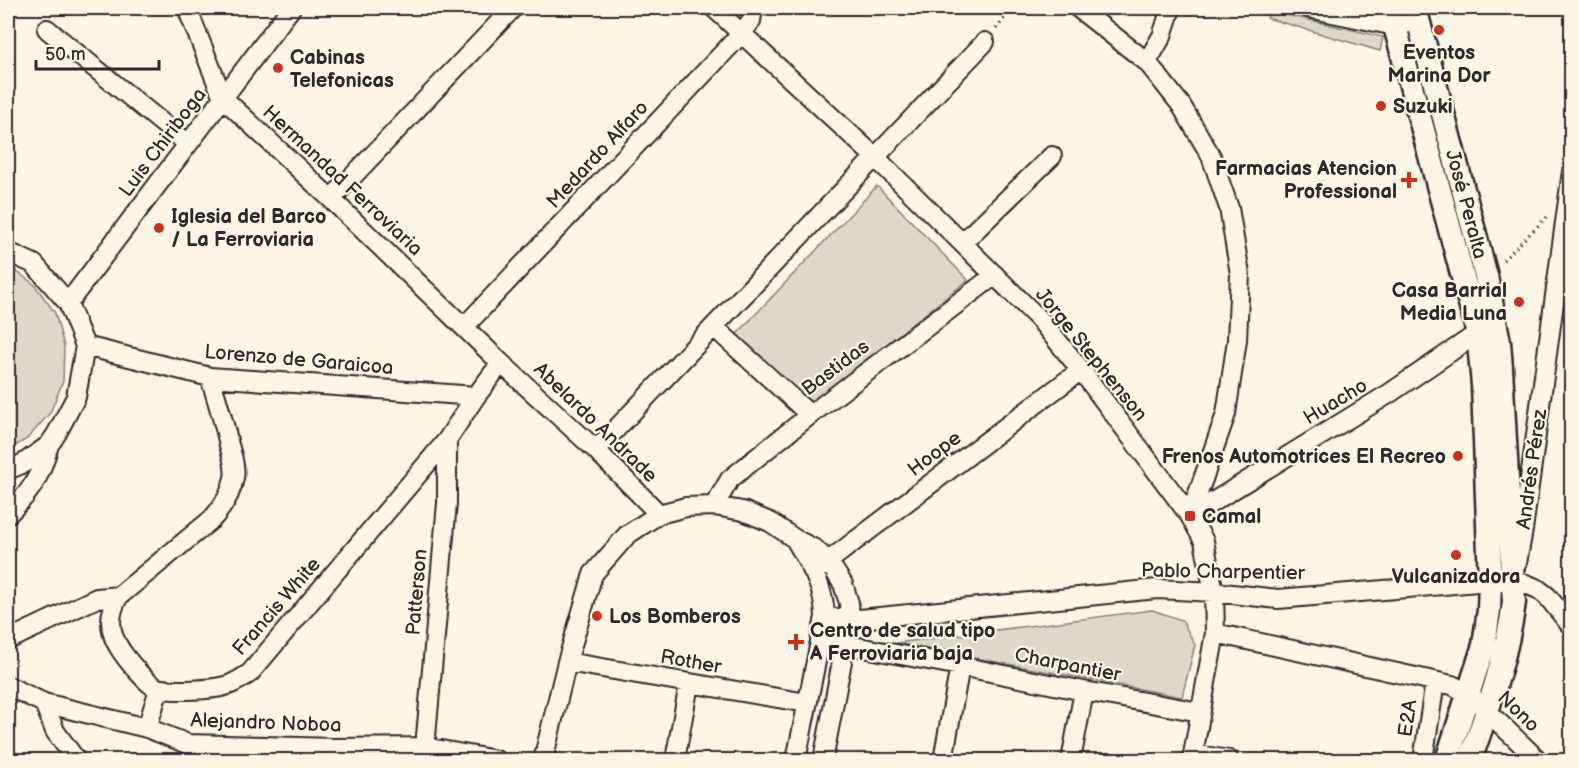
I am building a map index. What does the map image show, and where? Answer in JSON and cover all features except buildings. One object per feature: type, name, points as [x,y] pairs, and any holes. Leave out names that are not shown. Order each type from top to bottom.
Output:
[{"type":"main road","name":"José Peralta","points":[[1417,14],[1486,276],[1499,342],[1513,583]]},
{"type":"main road","name":"José Peralta","points":[[1393,17],[1478,333],[1483,385],[1490,581]]},
{"type":"main road","points":[[1447,760],[1484,645],[1490,581]]},
{"type":"main road","name":"Andrés Pérez","points":[[1470,760],[1487,711],[1510,630],[1514,602],[1513,583]]},
{"type":"street","name":"Hermandad Ferroviaria","points":[[187,8],[223,99],[331,199],[501,363]]},
{"type":"street","name":"Luis Chiriboga","points":[[68,303],[291,8]]},
{"type":"street","points":[[331,199],[513,8]]},
{"type":"street","name":"Jorge Stephenson","points":[[714,8],[875,156],[1041,321],[1081,370],[1190,516],[1204,541],[1215,592],[1215,633],[1193,757]]},
{"type":"street","name":"Medardo Alfaro","points":[[464,327],[742,33],[751,21],[753,8]]},
{"type":"street","points":[[1078,8],[1147,62],[1181,105],[1211,156],[1229,208],[1240,274],[1237,340],[1226,414],[1190,516]]},
{"type":"street","points":[[1147,62],[1162,36],[1171,8]]},
{"type":"street","points":[[1308,8],[1393,17],[1417,14]]},
{"type":"street","points":[[47,29],[188,144]]},
{"type":"street","points":[[596,450],[985,42]]},
{"type":"street","points":[[962,243],[1052,156]]},
{"type":"street","name":"Andrés Pérez","points":[[1513,583],[1523,530],[1572,171]]},
{"type":"street","points":[[8,252],[34,264],[68,303],[85,346],[76,397],[49,445],[44,464],[35,483],[8,514]]},
{"type":"street","name":"Bastidas","points":[[714,506],[730,479],[810,415],[995,275]]},
{"type":"street","name":"Huacho","points":[[1190,516],[1390,393],[1478,333],[1493,311]]},
{"type":"street","points":[[714,327],[810,415]]},
{"type":"street","name":"Lorenzo de Garaicoa","points":[[85,346],[210,377],[476,396]]},
{"type":"street","name":"Abelardo Andrade","points":[[501,363],[596,450],[659,514]]},
{"type":"street","name":"Francis White","points":[[159,689],[204,690],[227,686],[250,673],[447,440],[501,363]]},
{"type":"street","name":"Hoope","points":[[821,567],[1081,370]]},
{"type":"street","points":[[147,728],[159,689],[149,684],[121,651],[112,633],[111,616],[113,606],[119,596],[212,519],[223,507],[230,492],[234,476],[232,458],[224,420],[210,377]]},
{"type":"street","name":"Patterson","points":[[425,747],[447,503],[447,440]]},
{"type":"street","points":[[8,470],[24,463],[49,445]]},
{"type":"street","points":[[543,760],[567,662],[593,574],[627,535],[659,514],[686,507],[714,506],[743,511],[770,522],[815,549],[821,567],[825,617],[796,760]]},
{"type":"street","points":[[821,567],[843,584],[849,603],[850,620],[823,760]]},
{"type":"street","name":"Pablo Charpentier","points":[[825,617],[850,620],[1157,589],[1278,599],[1490,581],[1526,584],[1538,589],[1547,596],[1572,627]]},
{"type":"street","points":[[8,640],[97,598],[119,596]]},
{"type":"street","points":[[1215,633],[1452,685],[1469,694]]},
{"type":"street","name":"Charpantier","points":[[821,640],[1200,711]]},
{"type":"street","name":"Rother","points":[[567,662],[807,704]]},
{"type":"street","points":[[943,760],[960,666]]},
{"type":"street","name":"E2A","points":[[1423,760],[1435,682]]},
{"type":"street","points":[[675,760],[689,684]]},
{"type":"street","name":"Alejandro Noboa","points":[[8,687],[44,703],[147,728],[188,744],[333,754],[425,747],[496,760]]},
{"type":"street","points":[[1071,760],[1084,691]]},
{"type":"street","name":"Nono","points":[[1469,694],[1538,760]]},
{"type":"street","points":[[44,703],[55,731],[76,760]]},
{"type":"street","points":[[1193,757],[1229,760]]},
{"type":"path","points":[[985,42],[1013,8]]},
{"type":"path","points":[[1486,276],[1567,197]]},
{"type":"shaded area","points":[[1270,11],[1383,37],[1380,51],[1267,18]]},
{"type":"shaded area","points":[[877,186],[968,280],[812,403],[735,336]]},
{"type":"shaded area","points":[[8,265],[35,285],[55,313],[64,346],[63,381],[50,413],[27,439],[8,450]]},
{"type":"shaded area","points":[[1152,610],[1182,620],[1195,645],[1182,697],[896,643]]},
{"type":"place","name":"Eventos Marina Dor","points":[[1439,30]]},
{"type":"place","name":"Cabinas Telefonicas","points":[[278,68]]},
{"type":"place","name":"Suzuki","points":[[1381,106]]},
{"type":"place","name":"Farmacias Atencion Professional","points":[[1409,180]]},
{"type":"place","name":"Iglesia del Barco / La Ferroviaria","points":[[159,228]]},
{"type":"place","name":"Casa Barrial Media Luna","points":[[1519,302]]},
{"type":"place","name":"Frenos Automotrices El Recreo","points":[[1458,456]]},
{"type":"place","name":"Camal","points":[[1190,516]]},
{"type":"place","name":"Vulcanizadora","points":[[1456,555]]},
{"type":"place","name":"Los Bomberos","points":[[597,616]]},
{"type":"place","name":"Centro de salud tipo A Ferroviaria baja","points":[[796,642]]}]
